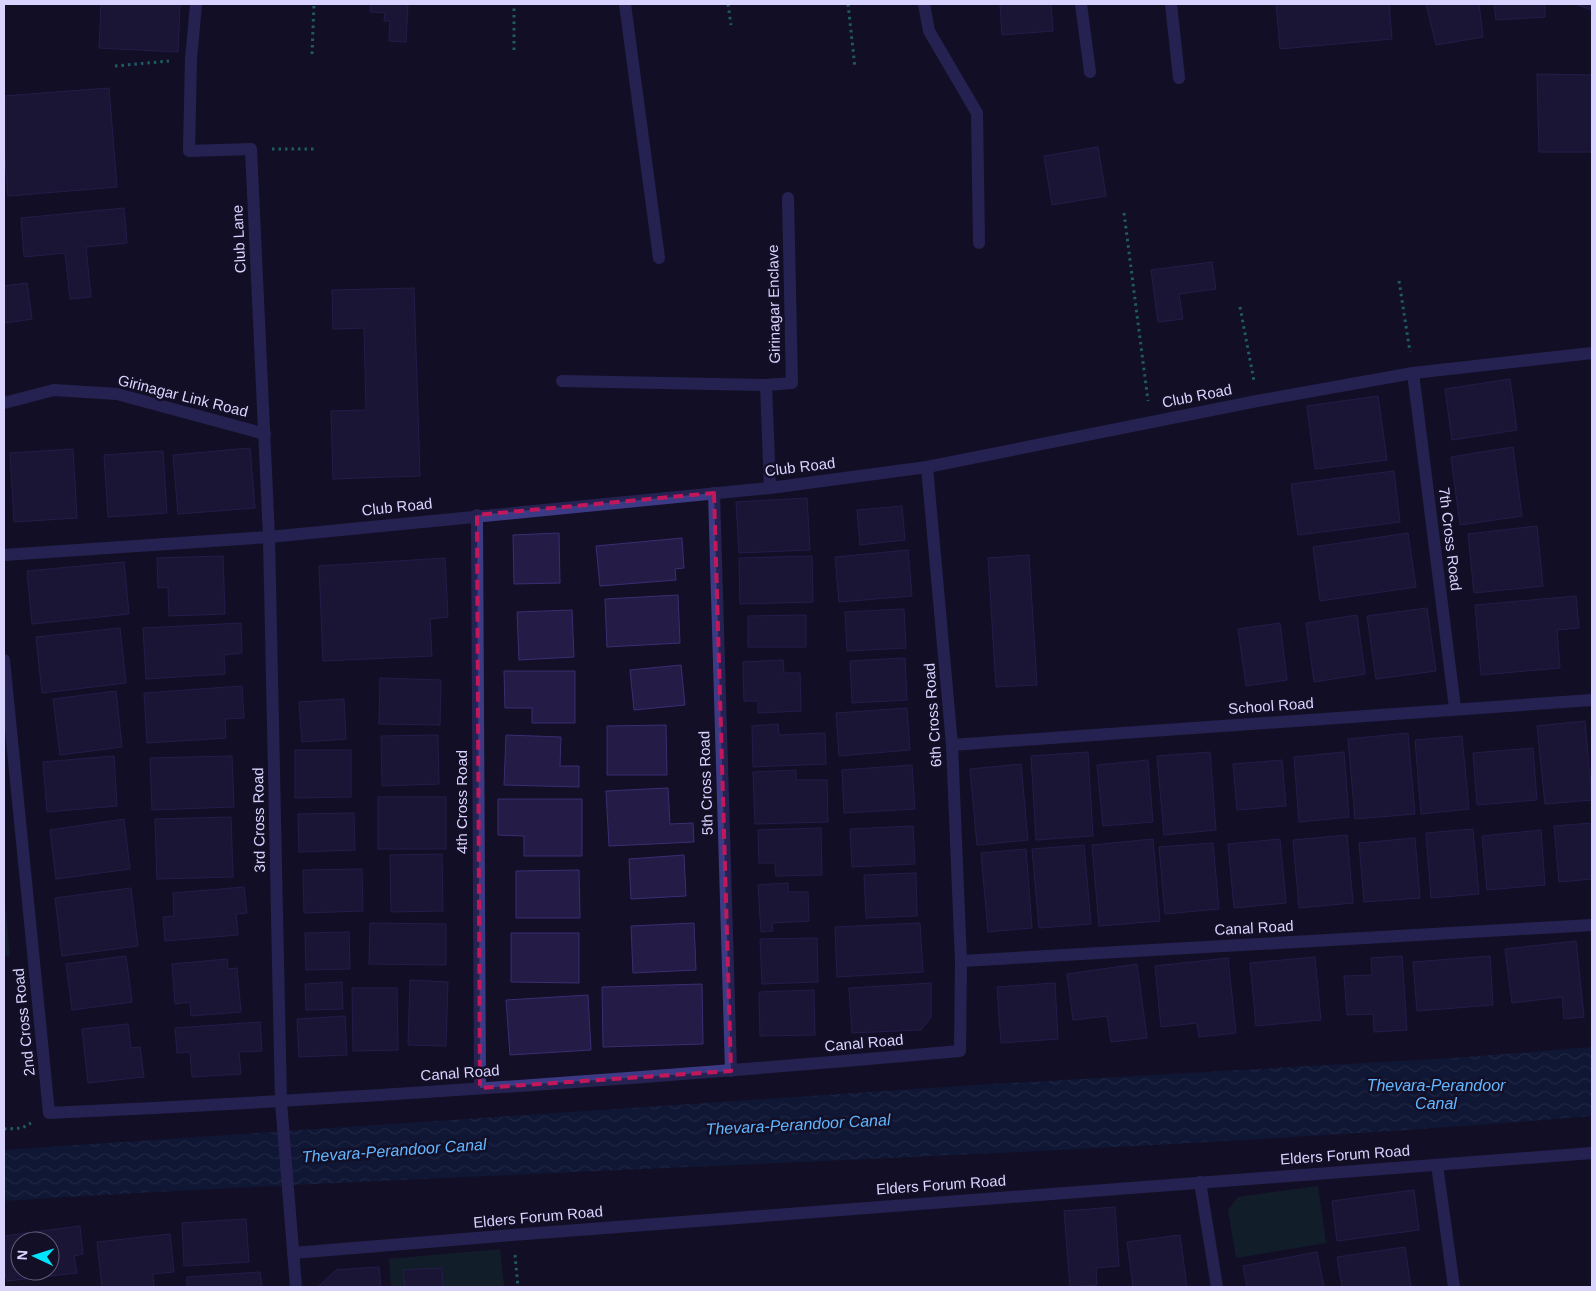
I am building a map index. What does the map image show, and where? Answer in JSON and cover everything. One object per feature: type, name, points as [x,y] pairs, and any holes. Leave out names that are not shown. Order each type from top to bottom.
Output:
[{"type":"street","points":[[196,4],[191,59],[189,151],[251,149]]},
{"type":"street","points":[[625,4],[659,258]]},
{"type":"street","points":[[924,4],[929,31],[977,113],[979,243]]},
{"type":"street","points":[[1082,4],[1090,72]]},
{"type":"street","points":[[1171,4],[1179,78]]},
{"type":"street","name":"Club Lane","points":[[251,149],[269,537]]},
{"type":"street","name":"Girinagar Enclave","points":[[562,381],[766,385],[792,383],[788,198]]},
{"type":"street","name":"Club Road","points":[[4,555],[269,537],[477,515],[770,488],[927,467],[1258,401],[1413,373],[1592,353]]},
{"type":"street","name":"7th Cross Road","points":[[1413,373],[1455,708]]},
{"type":"street","name":"Girinagar Enclave","points":[[766,385],[770,488]]},
{"type":"street","name":"Girinagar Link Road","points":[[4,403],[54,390],[117,394],[265,434]]},
{"type":"street","name":"6th Cross Road","points":[[927,467],[952,745],[961,961]]},
{"type":"street","name":"5th Cross Road","points":[[714,493],[731,1071]]},
{"type":"street","name":"4th Cross Road","points":[[477,515],[480,1088]]},
{"type":"street","name":"3rd Cross Road","points":[[269,537],[282,1102],[296,1287]]},
{"type":"street","name":"2nd Cross Road","points":[[4,660],[49,1113]]},
{"type":"street","name":"School Road","points":[[952,745],[1455,708],[1592,700]]},
{"type":"street","name":"Canal Road","points":[[49,1113],[282,1102],[731,1071],[960,1052],[961,961],[1592,925]]},
{"type":"street","name":"Elders Forum Road","points":[[293,1253],[512,1234],[1592,1153]]},
{"type":"street","points":[[1438,1165],[1454,1287]]},
{"type":"street","points":[[1200,1182],[1217,1287]]},
{"type":"path","points":[[312,54],[314,4]]},
{"type":"path","points":[[514,4],[514,50]]},
{"type":"path","points":[[728,4],[731,25]]},
{"type":"path","points":[[848,4],[855,68]]},
{"type":"path","points":[[115,66],[191,59]]},
{"type":"path","points":[[251,149],[315,149]]},
{"type":"path","points":[[1124,213],[1151,422]]},
{"type":"path","points":[[1399,281],[1413,373]]},
{"type":"path","points":[[1240,307],[1258,401]]},
{"type":"path","points":[[512,1234],[518,1287]]},
{"type":"highlighted area","points":[[714,493],[731,1071],[480,1088],[477,515]]},
{"type":"green space","points":[[4,895],[10,955],[4,956]]},
{"type":"green space","points":[[1318,1186],[1326,1243],[1236,1258],[1228,1210],[1238,1197]]},
{"type":"green space","points":[[500,1249],[504,1287],[391,1287],[389,1259]]},
{"type":"water","name":"Thevara-Perandoor Canal","points":[[1592,1047],[1592,1116],[1196,1143],[401,1180],[4,1201],[4,1150],[958,1086],[1453,1058]]},
{"type":"building","points":[[101,4],[180,4],[178,52],[99,48]]},
{"type":"building","points":[[371,4],[408,4],[406,42],[389,41],[390,21],[384,21],[385,13],[370,12]]},
{"type":"building","points":[[1000,4],[1051,4],[1053,31],[1002,35]]},
{"type":"building","points":[[1276,4],[1389,4],[1392,39],[1280,49]]},
{"type":"building","points":[[1426,4],[1479,4],[1483,37],[1436,45]]},
{"type":"building","points":[[1494,4],[1545,4],[1545,17],[1496,20]]},
{"type":"building","points":[[1575,4],[1592,4],[1592,10]]},
{"type":"building","points":[[1537,74],[1592,75],[1592,152],[1539,152]]},
{"type":"building","points":[[109,88],[117,187],[8,196],[4,147],[4,96]]},
{"type":"building","points":[[1098,147],[1106,196],[1052,205],[1044,156]]},
{"type":"building","points":[[124,208],[127,243],[86,247],[91,297],[70,299],[65,253],[24,257],[21,218]]},
{"type":"building","points":[[1212,262],[1216,289],[1179,294],[1183,319],[1158,322],[1151,270]]},
{"type":"building","points":[[27,283],[32,319],[4,323],[4,286]]},
{"type":"building","points":[[414,288],[420,476],[333,479],[331,411],[366,410],[364,328],[333,329],[332,290]]},
{"type":"building","points":[[1510,379],[1517,430],[1452,440],[1445,389]]},
{"type":"building","points":[[1378,396],[1387,460],[1315,469],[1307,406]]},
{"type":"building","points":[[1513,447],[1522,516],[1460,525],[1451,457]]},
{"type":"building","points":[[250,448],[255,508],[178,514],[173,455]]},
{"type":"building","points":[[73,449],[77,518],[14,522],[10,453]]},
{"type":"building","points":[[163,451],[167,513],[108,517],[104,455]]},
{"type":"building","points":[[1394,471],[1400,522],[1298,535],[1291,484]]},
{"type":"building","points":[[807,498],[810,550],[739,553],[736,502]]},
{"type":"building","points":[[902,506],[905,540],[860,545],[857,510]]},
{"type":"building","points":[[1537,526],[1543,586],[1474,593],[1468,534]]},
{"type":"building","points":[[559,533],[560,583],[514,584],[513,535]]},
{"type":"building","points":[[1408,533],[1416,587],[1320,601],[1313,547]]},
{"type":"building","points":[[682,538],[684,568],[675,569],[676,580],[600,586],[596,546]]},
{"type":"building","points":[[908,550],[912,596],[839,602],[835,557]]},
{"type":"building","points":[[1029,555],[1037,685],[996,687],[988,558]]},
{"type":"building","points":[[223,556],[225,614],[169,616],[168,587],[158,588],[157,558]]},
{"type":"building","points":[[812,556],[813,602],[740,604],[739,558]]},
{"type":"building","points":[[445,558],[448,617],[430,619],[432,656],[323,661],[319,566]]},
{"type":"building","points":[[124,562],[129,614],[32,624],[27,571]]},
{"type":"building","points":[[678,595],[680,643],[607,647],[605,599]]},
{"type":"building","points":[[1576,596],[1579,628],[1557,630],[1560,668],[1481,675],[1475,605]]},
{"type":"building","points":[[1427,608],[1436,671],[1376,679],[1367,616]]},
{"type":"building","points":[[904,609],[906,648],[847,651],[845,612]]},
{"type":"building","points":[[572,610],[574,657],[519,660],[517,612]]},
{"type":"building","points":[[806,615],[806,647],[748,647],[748,616]]},
{"type":"building","points":[[1357,615],[1365,674],[1314,682],[1306,623]]},
{"type":"building","points":[[241,623],[242,653],[224,655],[225,674],[146,679],[143,628]]},
{"type":"building","points":[[1280,623],[1287,680],[1246,686],[1238,629]]},
{"type":"building","points":[[120,628],[126,683],[42,693],[36,637]]},
{"type":"building","points":[[905,658],[907,700],[852,703],[850,661]]},
{"type":"building","points":[[783,660],[784,673],[800,673],[801,711],[758,713],[758,701],[744,701],[743,662]]},
{"type":"building","points":[[681,665],[685,705],[634,710],[630,670]]},
{"type":"building","points":[[504,671],[575,671],[575,723],[532,723],[532,708],[505,708]]},
{"type":"building","points":[[380,678],[441,680],[440,725],[379,724]]},
{"type":"building","points":[[242,686],[244,718],[225,719],[226,738],[147,743],[144,693]]},
{"type":"building","points":[[116,691],[122,747],[60,755],[53,699]]},
{"type":"building","points":[[344,699],[346,739],[302,742],[299,702]]},
{"type":"building","points":[[907,708],[910,750],[839,756],[836,713]]},
{"type":"building","points":[[1585,721],[1592,800],[1545,804],[1537,726]]},
{"type":"building","points":[[778,724],[779,735],[825,733],[826,764],[753,767],[752,726]]},
{"type":"building","points":[[666,725],[667,775],[607,775],[607,726]]},
{"type":"building","points":[[1408,733],[1415,814],[1355,819],[1348,739]]},
{"type":"building","points":[[438,735],[439,784],[382,786],[381,736]]},
{"type":"building","points":[[506,735],[561,737],[560,766],[579,766],[579,787],[504,785]]},
{"type":"building","points":[[1462,736],[1469,809],[1421,814],[1415,740]]},
{"type":"building","points":[[1533,748],[1537,800],[1477,805],[1473,753]]},
{"type":"building","points":[[295,750],[351,750],[351,797],[295,798]]},
{"type":"building","points":[[1088,752],[1093,836],[1036,840],[1031,756]]},
{"type":"building","points":[[1210,752],[1216,830],[1164,835],[1157,756]]},
{"type":"building","points":[[1344,752],[1349,817],[1299,822],[1294,757]]},
{"type":"building","points":[[114,756],[117,806],[47,812],[43,762]]},
{"type":"building","points":[[232,756],[234,807],[152,810],[150,758]]},
{"type":"building","points":[[1148,760],[1153,822],[1103,826],[1097,765]]},
{"type":"building","points":[[1282,760],[1286,806],[1237,810],[1233,764]]},
{"type":"building","points":[[1021,764],[1028,840],[977,845],[970,769]]},
{"type":"building","points":[[912,765],[915,809],[844,813],[842,770]]},
{"type":"building","points":[[796,770],[796,780],[827,780],[828,822],[755,824],[753,772]]},
{"type":"building","points":[[668,788],[670,824],[693,823],[694,842],[609,846],[606,791]]},
{"type":"building","points":[[378,797],[446,797],[446,849],[378,849]]},
{"type":"building","points":[[498,799],[582,799],[582,856],[524,856],[524,836],[498,835]]},
{"type":"building","points":[[354,813],[355,850],[299,852],[298,814]]},
{"type":"building","points":[[231,817],[233,877],[157,879],[155,819]]},
{"type":"building","points":[[124,819],[130,869],[56,879],[50,830]]},
{"type":"building","points":[[1592,823],[1592,879],[1559,882],[1554,826]]},
{"type":"building","points":[[913,826],[915,864],[852,867],[850,829]]},
{"type":"building","points":[[821,828],[822,875],[776,876],[775,863],[759,863],[758,830]]},
{"type":"building","points":[[1473,829],[1479,894],[1431,898],[1426,833]]},
{"type":"building","points":[[1541,830],[1545,885],[1487,890],[1482,836]]},
{"type":"building","points":[[1347,835],[1353,903],[1299,908],[1293,840]]},
{"type":"building","points":[[1415,838],[1420,898],[1364,902],[1359,843]]},
{"type":"building","points":[[1153,839],[1160,921],[1099,926],[1092,845]]},
{"type":"building","points":[[1280,839],[1286,903],[1234,908],[1228,844]]},
{"type":"building","points":[[1213,843],[1219,909],[1165,914],[1159,847]]},
{"type":"building","points":[[1084,845],[1091,924],[1039,928],[1032,849]]},
{"type":"building","points":[[1026,849],[1032,928],[988,932],[981,853]]},
{"type":"building","points":[[442,854],[443,911],[391,912],[390,855]]},
{"type":"building","points":[[684,855],[686,896],[631,899],[629,859]]},
{"type":"building","points":[[362,869],[363,911],[304,913],[303,870]]},
{"type":"building","points":[[579,870],[580,918],[516,918],[516,871]]},
{"type":"building","points":[[916,873],[917,916],[866,918],[864,875]]},
{"type":"building","points":[[788,883],[788,892],[808,892],[809,921],[772,923],[773,931],[761,932],[758,885]]},
{"type":"building","points":[[244,887],[247,913],[236,914],[238,935],[165,941],[163,917],[174,916],[173,893]]},
{"type":"building","points":[[131,888],[138,946],[62,956],[55,898]]},
{"type":"building","points":[[370,923],[446,924],[446,965],[369,964]]},
{"type":"building","points":[[694,923],[696,970],[633,973],[631,926]]},
{"type":"building","points":[[920,923],[923,972],[837,977],[835,927]]},
{"type":"building","points":[[349,932],[350,969],[306,970],[305,933]]},
{"type":"building","points":[[511,933],[579,933],[579,983],[511,982]]},
{"type":"building","points":[[817,938],[818,982],[762,984],[760,939]]},
{"type":"building","points":[[1576,941],[1584,1017],[1564,1019],[1562,997],[1512,1003],[1505,949]]},
{"type":"building","points":[[126,956],[132,1002],[72,1010],[66,964]]},
{"type":"building","points":[[1402,956],[1407,1030],[1374,1032],[1373,1014],[1347,1015],[1344,976],[1372,975],[1371,958]]},
{"type":"building","points":[[1490,956],[1493,1005],[1417,1011],[1413,962]]},
{"type":"building","points":[[1315,957],[1321,1020],[1256,1026],[1250,963]]},
{"type":"building","points":[[1228,958],[1236,1033],[1199,1037],[1197,1023],[1161,1027],[1155,966]]},
{"type":"building","points":[[227,959],[228,969],[237,968],[241,1012],[191,1016],[190,1002],[175,1004],[172,964]]},
{"type":"building","points":[[1137,964],[1147,1038],[1111,1042],[1107,1016],[1073,1020],[1067,974]]},
{"type":"building","points":[[410,980],[448,982],[446,1046],[408,1045]]},
{"type":"building","points":[[342,982],[343,1009],[306,1010],[305,984]]},
{"type":"building","points":[[931,983],[931,1017],[921,1030],[852,1033],[849,988]]},
{"type":"building","points":[[1055,983],[1058,1039],[1001,1043],[997,987]]},
{"type":"building","points":[[702,984],[703,1044],[603,1047],[602,987]]},
{"type":"building","points":[[352,988],[397,988],[398,1050],[353,1051]]},
{"type":"building","points":[[814,990],[815,1035],[760,1036],[759,992]]},
{"type":"building","points":[[588,995],[591,1050],[510,1055],[506,1000]]},
{"type":"building","points":[[345,1016],[347,1055],[299,1057],[297,1019]]},
{"type":"building","points":[[260,1022],[262,1051],[239,1052],[241,1074],[192,1077],[190,1052],[177,1053],[175,1028]]},
{"type":"building","points":[[128,1024],[131,1048],[140,1047],[144,1077],[88,1083],[82,1029]]},
{"type":"building","points":[[1414,1190],[1419,1230],[1337,1241],[1332,1201]]},
{"type":"building","points":[[1115,1207],[1119,1266],[1096,1268],[1097,1285],[1070,1287],[1064,1211]]},
{"type":"building","points":[[246,1219],[249,1262],[184,1266],[182,1223]]},
{"type":"building","points":[[80,1226],[83,1254],[74,1256],[77,1273],[60,1275],[60,1231],[42,1231]]},
{"type":"building","points":[[170,1234],[174,1272],[153,1274],[154,1287],[102,1287],[97,1242]]},
{"type":"building","points":[[10,1235],[10,1281],[7,1281],[4,1270],[4,1236]]},
{"type":"building","points":[[1180,1235],[1187,1287],[1133,1287],[1127,1242]]},
{"type":"building","points":[[1405,1247],[1411,1287],[1342,1287],[1337,1257]]},
{"type":"building","points":[[1317,1252],[1324,1287],[1247,1287],[1243,1266]]},
{"type":"building","points":[[379,1267],[381,1287],[318,1287],[336,1270]]},
{"type":"building","points":[[442,1268],[443,1287],[405,1287],[403,1270]]},
{"type":"building","points":[[260,1272],[262,1287],[187,1287],[187,1277]]}]
